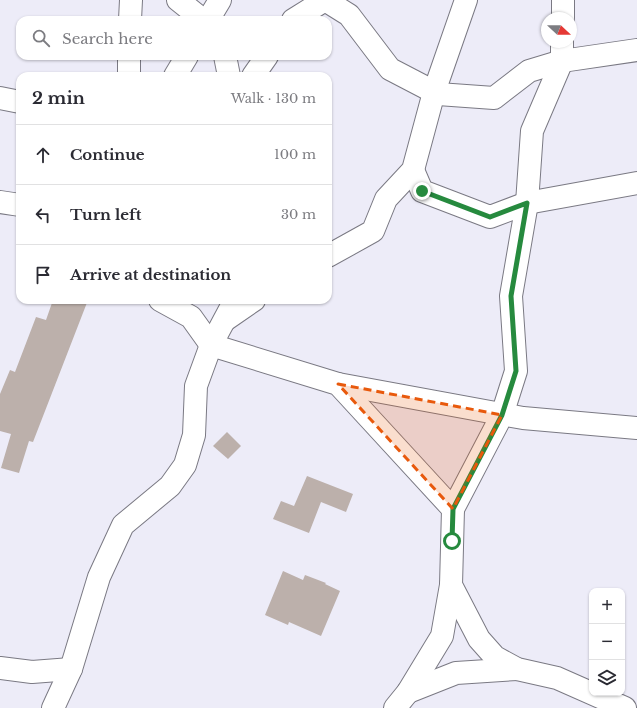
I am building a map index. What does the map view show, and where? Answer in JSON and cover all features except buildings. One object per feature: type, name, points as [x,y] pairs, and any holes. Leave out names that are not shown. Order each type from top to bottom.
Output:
[{"type":"street","points":[[130,16],[131,0]]},
{"type":"street","points":[[178,0],[198,16]]},
{"type":"street","points":[[210,16],[220,0]]},
{"type":"street","points":[[299,16],[325,0],[350,15],[390,69],[438,94],[494,98],[529,71],[562,52],[637,50]]},
{"type":"street","points":[[332,254],[373,231],[386,199],[413,170],[434,92],[466,0]]},
{"type":"street","points":[[563,0],[563,12]]},
{"type":"street","points":[[402,700],[442,636],[451,586],[453,509],[502,415],[516,371],[511,296],[527,203],[532,131],[562,52]]},
{"type":"street","points":[[129,60],[129,72]]},
{"type":"street","points":[[177,72],[184,60]]},
{"type":"street","points":[[226,60],[228,72]]},
{"type":"street","points":[[256,72],[264,60]]},
{"type":"street","points":[[0,98],[16,101]]},
{"type":"street","points":[[413,170],[422,191],[490,217],[527,203],[637,183]]},
{"type":"street","points":[[0,202],[16,204]]},
{"type":"street","points":[[167,304],[191,317],[211,345],[338,384],[502,415],[637,428]]},
{"type":"street","points":[[53,708],[71,669],[99,577],[123,525],[170,486],[185,465],[194,435],[196,386],[211,345],[233,304]]},
{"type":"street","points":[[224,320],[248,304]]},
{"type":"street","points":[[338,384],[453,509]]},
{"type":"street","points":[[451,586],[479,639],[495,657],[517,669],[557,678],[625,708]]},
{"type":"street","points":[[0,668],[32,672],[71,669]]},
{"type":"street","points":[[402,700],[456,673],[517,669]]},
{"type":"highlighted area","points":[[338,384],[502,415],[453,509]]},
{"type":"route","points":[[422,191],[490,217],[527,203],[511,296],[516,371],[502,415],[453,509],[452,541]]}]
